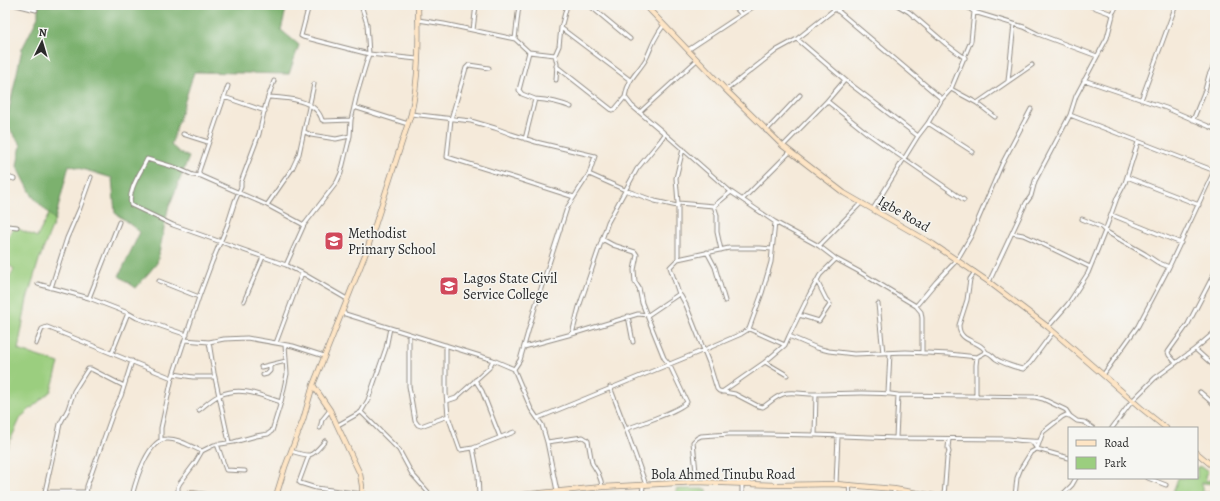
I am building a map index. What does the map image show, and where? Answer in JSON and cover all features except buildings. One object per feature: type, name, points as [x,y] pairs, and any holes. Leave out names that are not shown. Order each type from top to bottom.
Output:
[{"type":"main road","points":[[276,496],[324,356],[367,250],[411,114],[414,99],[417,59],[418,5]]},
{"type":"main road","name":"Igbe Road","points":[[645,5],[766,131],[790,152],[860,203],[933,244],[989,282],[1048,327],[1132,401],[1165,427]]},
{"type":"main road","points":[[314,385],[338,425],[360,474],[362,495]]},
{"type":"main road","points":[[1198,454],[1215,468]]},
{"type":"main road","name":"Bola Ahmed Tinubu Road","points":[[511,496],[557,494],[602,487],[697,482],[836,484],[935,496]]},
{"type":"main road","points":[[176,496],[192,494],[214,496]]},
{"type":"street","points":[[16,5],[36,10]]},
{"type":"street","points":[[309,5],[302,37],[369,54],[417,59]]},
{"type":"street","points":[[286,265],[304,225],[337,182],[341,173],[350,136],[354,106],[369,54],[367,24],[361,5]]},
{"type":"street","points":[[473,30],[476,5]]},
{"type":"street","points":[[515,39],[519,5]]},
{"type":"street","points":[[556,80],[557,60],[555,55],[559,46],[561,28],[568,5]]},
{"type":"street","points":[[589,5],[630,39]]},
{"type":"street","points":[[733,5],[741,14]]},
{"type":"street","points":[[688,50],[756,5]]},
{"type":"street","points":[[831,5],[942,100]]},
{"type":"street","points":[[726,90],[778,50],[797,39],[843,5]]},
{"type":"street","points":[[897,5],[909,12],[946,44],[965,58]]},
{"type":"street","points":[[965,5],[974,12],[1026,27],[1038,34],[1098,56]]},
{"type":"street","points":[[873,209],[918,136],[951,89],[971,41],[974,12],[977,5]]},
{"type":"street","points":[[1088,5],[1112,14]]},
{"type":"street","points":[[989,282],[1026,203],[1031,196],[1035,181],[1070,115],[1076,96],[1089,68],[1098,56],[1107,38],[1113,18],[1112,14],[1116,5]]},
{"type":"street","points":[[1141,100],[1176,5]]},
{"type":"street","points":[[418,20],[515,39],[529,52],[555,55]]},
{"type":"street","points":[[1008,81],[1014,24]]},
{"type":"street","points":[[556,66],[612,110],[615,109],[625,97],[626,89],[630,80],[640,69],[649,54],[657,34],[664,25]]},
{"type":"street","points":[[561,28],[630,80]]},
{"type":"street","points":[[797,39],[846,80],[918,136]]},
{"type":"street","points":[[529,52],[519,90],[522,94],[535,99],[556,102],[571,108]]},
{"type":"street","points":[[640,112],[697,60]]},
{"type":"street","points":[[1193,120],[1205,90],[1209,74],[1215,63]]},
{"type":"street","points":[[977,102],[1032,65]]},
{"type":"street","points":[[490,68],[468,66],[451,119],[446,158],[574,197]]},
{"type":"street","points":[[783,146],[846,80]]},
{"type":"street","points":[[1084,80],[1166,108],[1215,129]]},
{"type":"street","points":[[161,440],[161,428],[172,378],[199,297],[241,187],[241,182],[259,134],[268,97],[274,81]]},
{"type":"street","points":[[267,205],[297,160],[301,150],[314,84]]},
{"type":"street","points":[[201,176],[199,171],[228,86]]},
{"type":"street","points":[[951,89],[977,102],[995,117]]},
{"type":"street","points":[[766,131],[800,95]]},
{"type":"street","points":[[224,97],[265,111]]},
{"type":"street","points":[[268,97],[298,100],[309,105],[321,115],[322,120],[324,121],[351,120]]},
{"type":"street","points":[[625,97],[632,106],[731,192],[775,222],[818,246],[836,259],[858,270],[916,306],[921,312],[922,318],[922,353]]},
{"type":"street","points":[[525,139],[535,99]]},
{"type":"street","points":[[827,101],[904,160],[964,200]]},
{"type":"street","points":[[354,106],[408,124]]},
{"type":"street","points":[[916,306],[957,260],[971,236],[1002,164],[1031,109]]},
{"type":"street","points":[[411,114],[471,122],[495,128],[525,139],[595,156],[589,174],[567,208],[536,304],[520,360],[514,369]]},
{"type":"street","points":[[1070,115],[1214,171],[1181,243],[1138,326],[1103,375]]},
{"type":"street","points":[[928,123],[973,152]]},
{"type":"street","points":[[304,132],[336,139],[350,136]]},
{"type":"street","points":[[184,134],[208,142]]},
{"type":"street","points":[[572,334],[579,307],[608,222],[637,169],[665,134]]},
{"type":"street","points":[[1048,327],[1068,304],[1085,279],[1112,215],[1117,198],[1127,177],[1138,142]]},
{"type":"street","points":[[678,259],[676,178],[683,150]]},
{"type":"street","points":[[743,199],[790,152]]},
{"type":"street","points":[[304,225],[267,205],[201,176],[193,175],[177,168],[147,159],[131,191],[131,205],[173,225],[286,265],[348,299]]},
{"type":"street","points":[[589,174],[654,202],[677,205],[714,206],[731,192]]},
{"type":"street","points":[[5,176],[14,179]]},
{"type":"street","points":[[51,288],[67,238],[91,177]]},
{"type":"street","points":[[1127,177],[1199,205]]},
{"type":"street","points":[[818,246],[860,203]]},
{"type":"street","points":[[714,206],[717,215],[717,232],[721,250]]},
{"type":"street","points":[[1112,215],[1181,243]]},
{"type":"street","points":[[1082,219],[1101,227],[1105,231],[1157,262],[1169,267]]},
{"type":"street","points":[[89,298],[119,222]]},
{"type":"street","points":[[538,418],[610,387],[704,350],[749,329],[771,262],[775,222]]},
{"type":"street","points":[[5,224],[8,226],[17,227]]},
{"type":"street","points":[[1012,234],[1023,235],[1090,267]]},
{"type":"street","points":[[602,239],[613,245],[635,252],[638,255],[634,270],[635,282],[639,288],[642,303],[664,358],[669,364],[686,400],[686,403],[669,412],[626,429]]},
{"type":"street","points":[[772,250],[760,248],[729,248],[678,259],[671,265],[670,269],[679,294],[682,296],[686,304],[709,363],[717,389],[722,392],[736,394],[758,406],[763,407],[772,399],[787,393],[888,393],[898,395],[1035,397],[1066,410],[1070,416],[1077,421],[1084,422],[1092,427]]},
{"type":"street","points":[[707,252],[715,267],[725,301]]},
{"type":"street","points":[[244,301],[263,257]]},
{"type":"street","points":[[722,392],[765,362],[785,345],[820,275],[836,259]]},
{"type":"street","points":[[975,272],[970,279],[967,300],[959,325],[961,334],[968,340],[981,345],[986,352],[991,354],[996,359],[1016,368],[1025,368],[1053,332]]},
{"type":"street","points":[[1176,363],[1168,352],[1188,324],[1215,272]]},
{"type":"street","points":[[276,343],[302,273]]},
{"type":"street","points":[[159,281],[199,297]]},
{"type":"street","points":[[799,315],[819,321],[829,306],[830,304],[817,281]]},
{"type":"street","points":[[38,284],[89,298],[128,313],[136,318],[187,335]]},
{"type":"street","points":[[524,347],[572,334],[628,316],[638,314],[648,315],[679,294]]},
{"type":"street","points":[[878,304],[883,353]]},
{"type":"street","points":[[112,353],[128,313]]},
{"type":"street","points":[[342,313],[493,360],[514,369],[531,409],[542,425],[547,442],[557,494]]},
{"type":"street","points":[[628,316],[633,342]]},
{"type":"street","points":[[36,344],[42,329],[47,327],[172,378]]},
{"type":"street","points":[[338,425],[361,412],[368,400],[386,348],[390,328]]},
{"type":"street","points":[[749,329],[785,345]]},
{"type":"street","points":[[1113,427],[1132,401],[1154,378],[1195,349],[1215,332]]},
{"type":"street","points":[[409,334],[409,386],[416,422],[421,426],[448,416]]},
{"type":"street","points":[[789,336],[817,348],[854,354],[922,353],[978,357],[986,352]]},
{"type":"street","points":[[185,340],[209,342],[241,338],[293,346],[324,356]]},
{"type":"street","points":[[209,342],[229,442]]},
{"type":"street","points":[[176,496],[180,483],[202,451],[217,444],[268,434],[270,432],[281,402],[287,374],[285,345]]},
{"type":"street","points":[[446,345],[448,416],[460,450],[463,451],[473,448],[514,432]]},
{"type":"street","points":[[1195,349],[1215,367]]},
{"type":"street","points":[[888,393],[890,353]]},
{"type":"street","points":[[976,396],[976,365],[978,357]]},
{"type":"street","points":[[447,401],[456,398],[489,368],[493,360]]},
{"type":"street","points":[[45,492],[86,494],[87,486],[114,410],[121,396],[132,361]]},
{"type":"street","points":[[261,367],[286,361]]},
{"type":"street","points":[[765,362],[787,375]]},
{"type":"street","points":[[263,375],[270,371],[270,365]]},
{"type":"street","points":[[44,496],[60,424],[68,409],[74,391],[86,372],[91,369],[124,386]]},
{"type":"street","points":[[174,374],[193,377],[215,377]]},
{"type":"street","points":[[476,380],[482,391],[500,437]]},
{"type":"street","points":[[610,387],[626,429],[644,485],[642,496]]},
{"type":"street","points":[[199,410],[219,396],[236,392],[254,392],[281,402]]},
{"type":"street","points":[[1200,392],[1215,405]]},
{"type":"street","points":[[815,435],[816,394]]},
{"type":"street","points":[[896,438],[898,395]]},
{"type":"street","points":[[320,428],[322,420],[330,410]]},
{"type":"street","points":[[361,412],[399,450],[412,474],[428,492],[429,496]]},
{"type":"street","points":[[1015,496],[1017,478],[1021,468],[1033,450],[1037,449],[1043,432],[1066,415],[1070,416]]},
{"type":"street","points":[[697,482],[693,442],[697,438],[728,434],[1026,440],[1032,442],[1040,440]]},
{"type":"street","points":[[836,484],[838,436]]},
{"type":"street","points":[[547,442],[583,437],[586,438],[588,441],[592,463],[598,473],[602,487]]},
{"type":"street","points":[[132,496],[136,479],[151,448],[156,442],[171,439],[202,451]]},
{"type":"street","points":[[944,496],[949,439]]},
{"type":"street","points":[[291,451],[303,455],[309,455],[315,453],[324,441]]},
{"type":"street","points":[[1032,442],[1037,449],[1068,458]]},
{"type":"street","points":[[217,444],[226,470],[245,471]]},
{"type":"street","points":[[473,448],[478,474],[479,496]]},
{"type":"street","points":[[309,455],[299,482],[300,483],[316,488],[362,495]]},
{"type":"street","points":[[1062,496],[1075,479]]},
{"type":"street","points":[[1151,479],[1166,485]]},
{"type":"street","points":[[742,483],[742,496]]},
{"type":"street","points":[[850,485],[850,496]]},
{"type":"street","points":[[894,490],[894,496]]},
{"type":"green space","points":[[38,5],[287,5],[281,30],[299,45],[289,74],[194,72],[171,145],[180,153],[189,157],[168,209],[157,263],[136,288],[119,276],[140,232],[115,213],[112,178],[69,165],[55,220],[33,197],[17,166],[21,145],[6,124],[22,49],[38,17]]},
{"type":"green space","points":[[49,214],[55,220],[39,260],[27,299],[18,350],[59,363],[51,391],[21,417],[5,452],[5,332],[10,308],[5,307],[5,287],[14,269],[5,262],[5,242],[14,227],[37,237]]},
{"type":"green space","points":[[1200,466],[1208,471],[1205,476],[1206,481],[1211,480],[1213,477],[1215,478],[1215,484],[1202,483],[1202,492],[1211,493],[1211,496],[1172,496],[1178,479],[1198,479]]},
{"type":"green space","points":[[676,489],[707,489],[707,496],[677,496]]},
{"type":"place","name":"Methodist Primary School","points":[[334,241]]},
{"type":"place","name":"Lagos State Civil Service College","points":[[449,286]]}]
